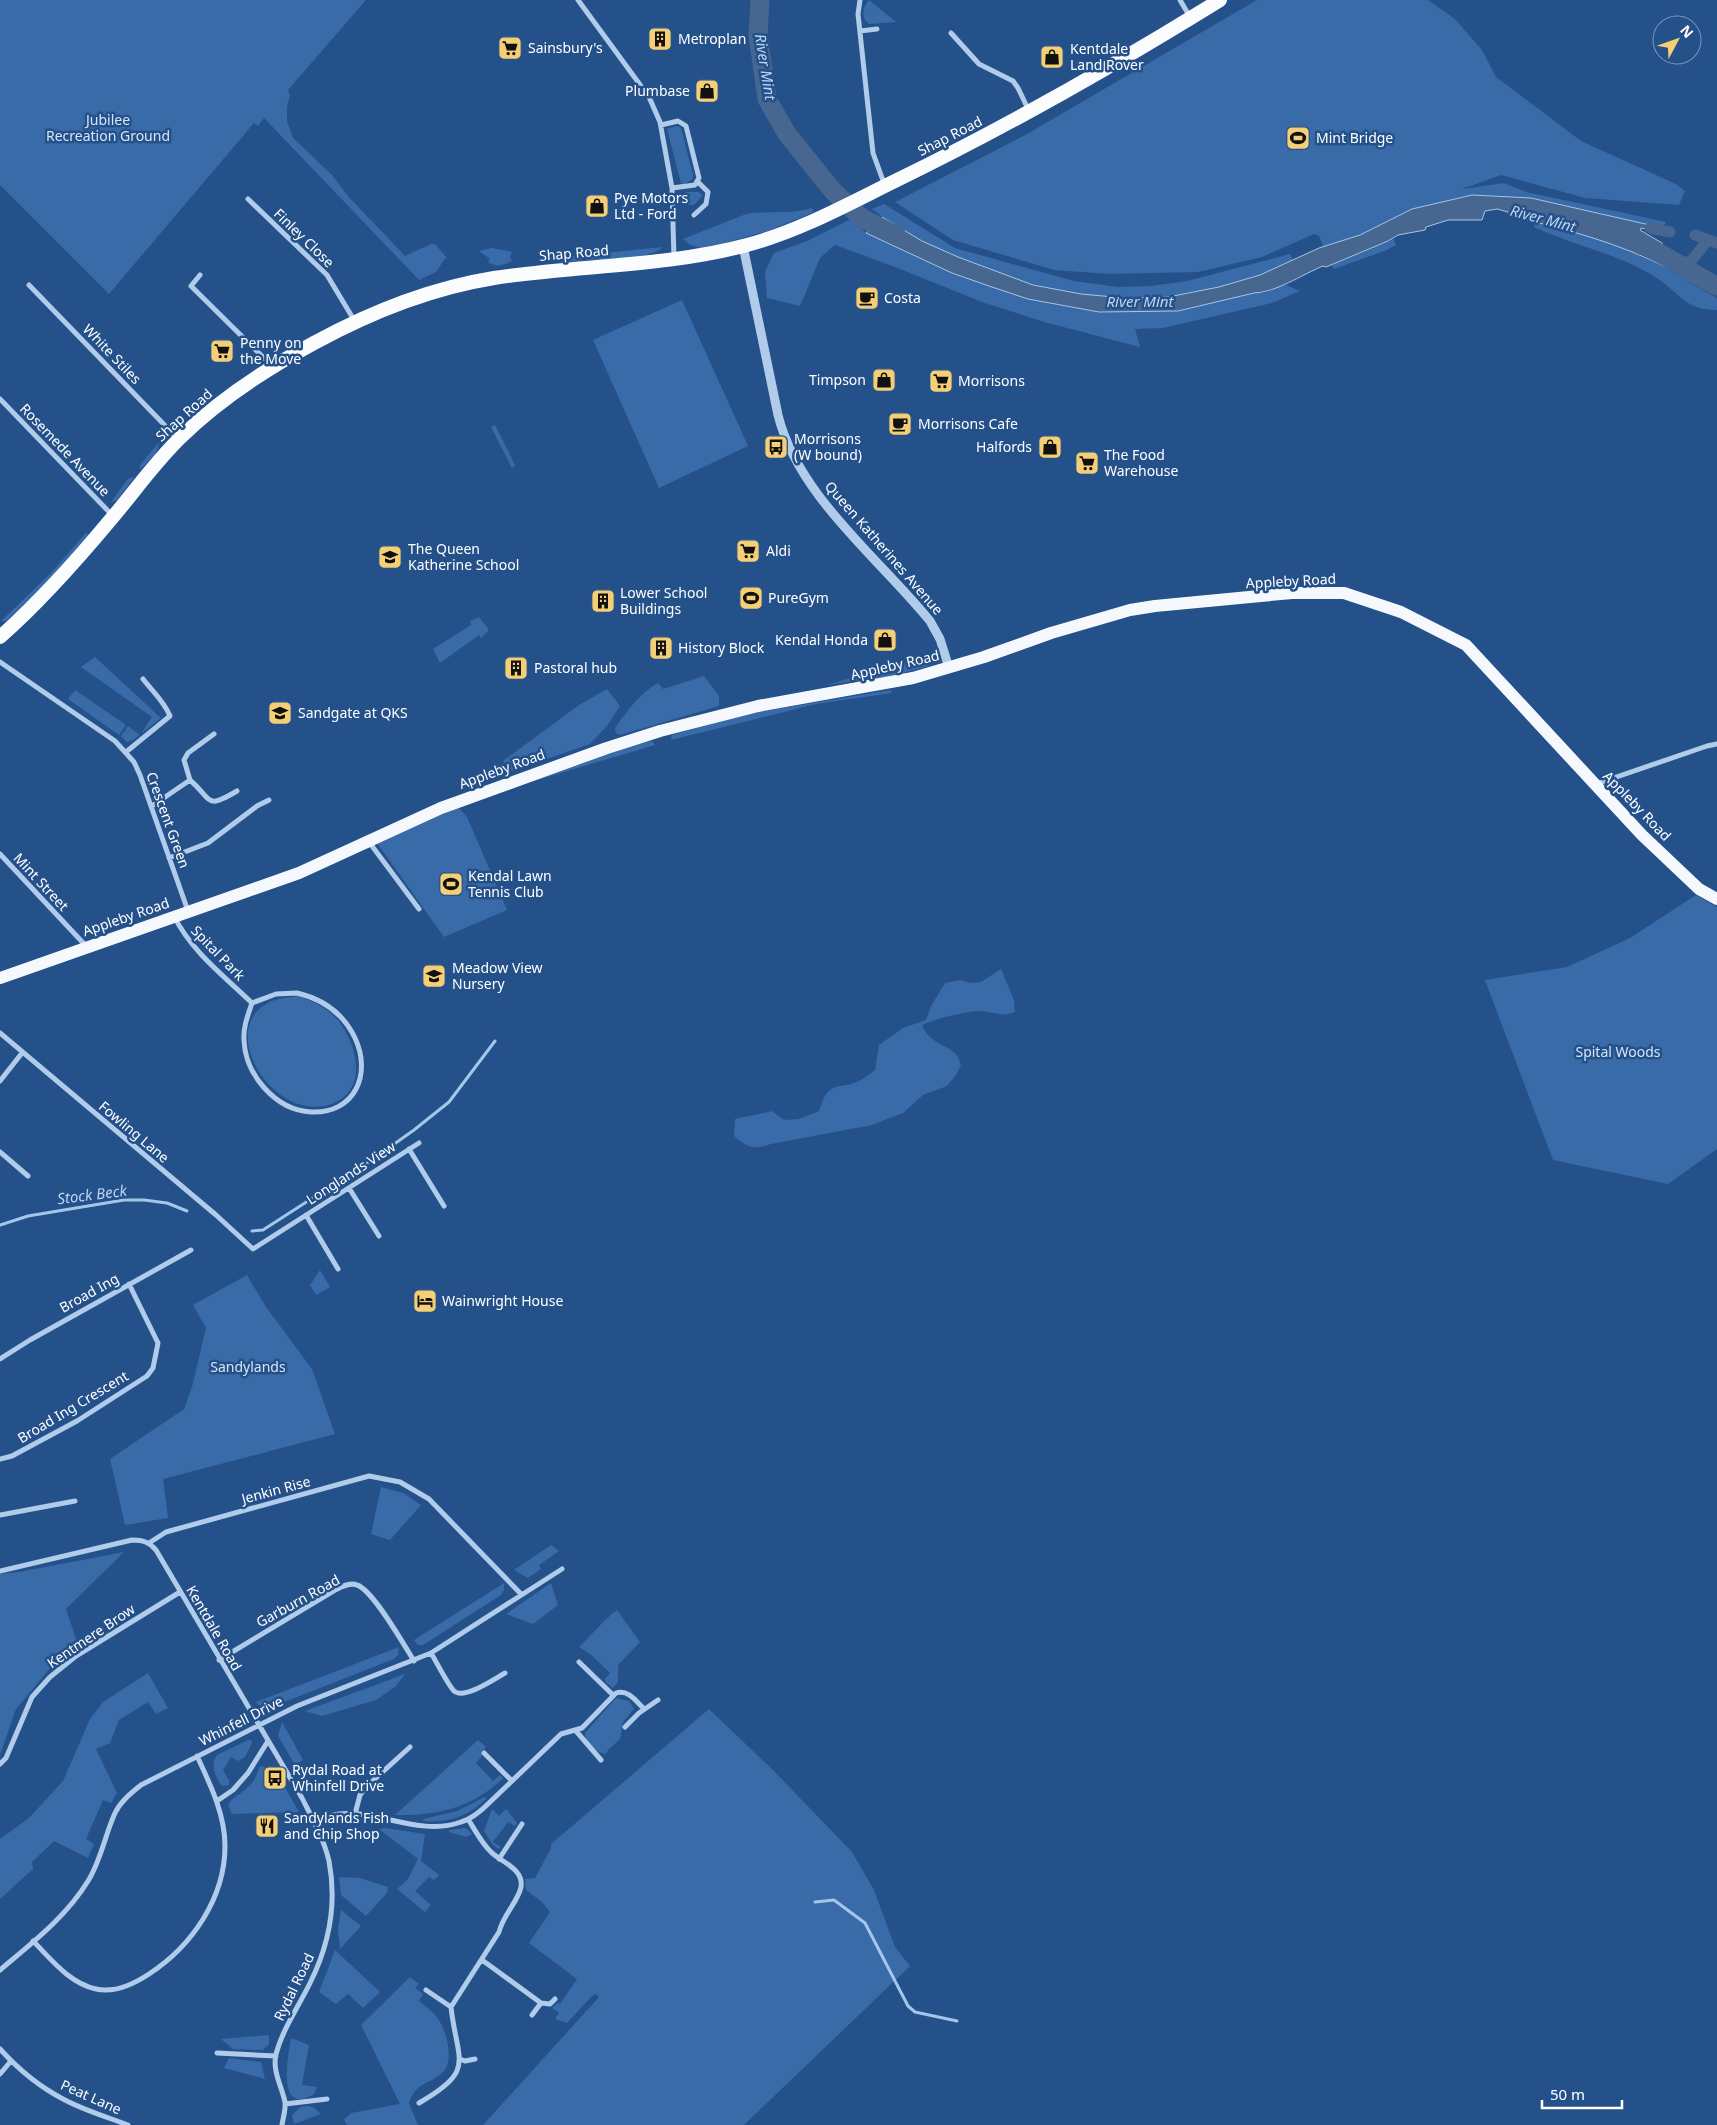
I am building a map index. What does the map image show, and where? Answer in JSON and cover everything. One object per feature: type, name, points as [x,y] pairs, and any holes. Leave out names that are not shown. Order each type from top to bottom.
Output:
[{"type":"highway","name":"Shap Road","points":[[0,637],[48,591],[178,440],[232,394],[317,341],[356,323],[422,297],[480,280],[529,273],[674,259],[743,246],[789,232],[970,145],[1030,112],[1220,0]]},
{"type":"main road","name":"Appleby Road","points":[[0,978],[86,946],[299,873],[367,840],[441,808],[607,748],[669,729],[758,706],[884,685],[949,668],[1051,633],[1130,610],[1292,593],[1344,593],[1401,612],[1466,645],[1642,835],[1699,889],[1717,899]]},
{"type":"street","points":[[578,0],[649,97],[661,124],[672,188],[674,259]]},
{"type":"street","points":[[860,0],[858,14],[873,153],[885,186]]},
{"type":"street","points":[[1180,0],[1190,18]]},
{"type":"street","points":[[860,31],[877,29]]},
{"type":"street","points":[[951,33],[979,64],[1013,81],[1030,112]]},
{"type":"street","points":[[661,124],[678,121],[686,126],[699,178],[696,185],[672,188]]},
{"type":"street","points":[[694,215],[706,204],[708,192],[697,181]]},
{"type":"street","name":"Finley Close","points":[[248,200],[327,275],[356,323]]},
{"type":"street","name":"Queen Katherines Avenue","points":[[743,246],[782,432],[793,457],[811,484],[847,529],[930,621],[940,639],[949,668]]},
{"type":"street","points":[[200,275],[190,286],[273,367]]},
{"type":"street","name":"White Stiles","points":[[29,285],[178,440]]},
{"type":"street","name":"Rosemede Avenue","points":[[0,399],[114,516]]},
{"type":"street","name":"Crescent Green","points":[[0,662],[115,741],[126,752],[140,775],[188,911]]},
{"type":"street","points":[[126,752],[170,716],[165,703],[143,679]]},
{"type":"street","points":[[214,734],[188,753],[184,760],[190,780],[200,789],[206,799],[213,802],[220,801],[236,791]]},
{"type":"street","points":[[1595,784],[1717,744]]},
{"type":"street","points":[[152,806],[190,780]]},
{"type":"street","points":[[170,858],[208,843],[257,806],[269,800]]},
{"type":"street","points":[[367,840],[419,909]]},
{"type":"street","name":"Mint Street","points":[[0,854],[86,946]]},
{"type":"street","name":"Spital Park","points":[[174,916],[182,932],[192,944],[252,1003]]},
{"type":"street","points":[[297,993],[314,997],[342,1017],[352,1033],[362,1058],[360,1081],[351,1097],[341,1105],[310,1112],[296,1109],[274,1098],[254,1077],[247,1059],[244,1040],[245,1022],[252,1003],[276,994],[297,993]]},
{"type":"street","name":"Fowling Lane","points":[[0,1033],[216,1215],[253,1249]]},
{"type":"street","points":[[0,1081],[22,1053]]},
{"type":"street","name":"Longlands View","points":[[253,1249],[419,1143]]},
{"type":"street","name":"Longlands View","points":[[408,1150],[444,1206]]},
{"type":"street","points":[[0,1152],[28,1176]]},
{"type":"street","points":[[349,1188],[379,1236]]},
{"type":"street","name":"Longlands View","points":[[306,1215],[338,1269]]},
{"type":"street","name":"Broad Ing","points":[[0,1359],[191,1250]]},
{"type":"street","name":"Broad Ing Crescent","points":[[0,1459],[12,1456],[77,1421],[147,1376],[153,1368],[158,1343],[129,1284]]},
{"type":"street","name":"Jenkin Rise","points":[[149,1543],[166,1532],[369,1476],[400,1482],[429,1499],[521,1594]]},
{"type":"street","points":[[0,1515],[75,1501]]},
{"type":"street","points":[[0,1571],[132,1540],[149,1543]]},
{"type":"street","name":"Kentdale Road","points":[[149,1543],[156,1550],[258,1724]]},
{"type":"street","name":"Whinfell Drive","points":[[0,1970],[59,1919],[78,1897],[96,1864],[116,1812],[126,1798],[140,1785],[297,1706],[431,1653],[562,1568]]},
{"type":"street","name":"Garburn Road","points":[[220,1660],[335,1590],[357,1584],[369,1592],[414,1661]]},
{"type":"street","name":"Kentmere Brow","points":[[0,1764],[6,1758],[32,1697],[50,1677],[76,1656],[180,1592]]},
{"type":"street","points":[[431,1653],[454,1691],[462,1694],[470,1692],[505,1673]]},
{"type":"street","points":[[579,1662],[613,1695]]},
{"type":"street","points":[[314,1822],[338,1813],[434,1827],[468,1819],[478,1813],[565,1731],[576,1731],[613,1695],[620,1691],[627,1693],[644,1709]]},
{"type":"street","points":[[625,1727],[644,1709],[658,1700]]},
{"type":"street","name":"Rydal Road","points":[[258,1724],[314,1822],[328,1860],[332,1895],[330,1923],[321,1959],[284,2031],[276,2056],[278,2082],[285,2104],[282,2125]]},
{"type":"street","points":[[576,1731],[601,1760]]},
{"type":"street","points":[[217,1801],[233,1790],[248,1773],[268,1741]]},
{"type":"street","points":[[355,1814],[360,1794],[410,1747]]},
{"type":"street","points":[[484,1753],[512,1781]]},
{"type":"street","points":[[33,1942],[71,1978],[96,1989],[118,1988],[140,1980],[167,1962],[187,1943],[205,1917],[215,1893],[221,1874],[225,1848],[224,1827],[217,1801],[197,1756]]},
{"type":"street","points":[[419,2103],[452,2080],[459,2066],[460,2059],[451,2007],[499,1932],[502,1920],[521,1887],[521,1880],[516,1872],[488,1850],[468,1819]]},
{"type":"street","points":[[500,1859],[522,1824]]},
{"type":"street","points":[[482,1960],[541,2003],[550,2004],[555,1999]]},
{"type":"street","points":[[426,1990],[451,2007]]},
{"type":"street","points":[[532,2015],[541,2003]]},
{"type":"street","name":"Peat Lane","points":[[0,2049],[37,2083],[64,2100],[128,2125]]},
{"type":"street","points":[[217,2053],[276,2056]]},
{"type":"street","points":[[460,2059],[465,2061],[476,2059]]},
{"type":"street","points":[[0,2074],[11,2061]]},
{"type":"street","points":[[285,2104],[327,2099]]},
{"type":"green space","name":"Jubilee Recreation Ground","points":[[0,0],[366,0],[288,90],[290,95],[287,107],[287,121],[293,138],[332,175],[348,196],[405,256],[435,244],[447,258],[436,272],[419,280],[264,118],[258,126],[254,123],[109,294],[0,185]]},
{"type":"green space","points":[[869,0],[896,22],[869,24],[864,18],[863,12]]},
{"type":"green space","name":"Mint Bridge","points":[[1257,0],[1428,0],[1455,19],[1482,50],[1496,77],[1581,141],[1676,184],[1685,191],[1679,205],[1585,198],[1501,175],[1462,189],[1504,183],[1526,192],[1666,222],[1663,228],[1531,198],[1472,195],[1412,209],[1360,235],[1323,247],[1319,236],[1314,234],[1262,257],[1198,272],[1110,274],[1054,270],[953,240],[895,202],[1027,134]]},
{"type":"green space","points":[[677,126],[681,128],[693,175],[692,180],[684,184],[681,183],[667,129]]},
{"type":"green space","points":[[698,192],[703,195],[694,205],[683,205],[682,194]]},
{"type":"green space","points":[[884,204],[955,248],[1074,281],[1118,287],[1151,286],[1187,281],[1290,254],[1293,260],[1263,274],[1198,292],[1132,298],[1098,297],[1033,285],[972,263],[933,246],[895,226],[872,209]]},
{"type":"green space","points":[[812,208],[814,212],[768,231],[724,243],[701,248],[690,245],[683,239],[746,214],[796,211]]},
{"type":"green space","points":[[851,219],[866,233],[952,273],[1028,299],[1099,312],[1178,311],[1254,293],[1265,293],[1284,284],[1300,291],[1272,303],[1163,328],[1135,329],[1140,347],[1044,322],[982,302],[835,245],[820,258],[800,306],[767,298],[765,272],[774,253],[807,241]]},
{"type":"green space","points":[[1535,222],[1601,240],[1649,259],[1717,298],[1717,310],[1690,304],[1644,270],[1549,234],[1534,227]]},
{"type":"green space","points":[[1394,239],[1396,245],[1387,250],[1334,269],[1332,265]]},
{"type":"green space","points":[[663,247],[638,257],[586,260],[585,255]]},
{"type":"green space","points":[[492,248],[512,252],[510,257],[512,261],[503,265],[491,264],[488,262],[490,259],[479,251]]},
{"type":"green space","points":[[582,255],[583,260],[572,262],[540,259]]},
{"type":"green space","points":[[682,300],[748,446],[659,488],[593,340]]},
{"type":"green space","points":[[495,425],[515,465],[512,468],[491,427]]},
{"type":"green space","points":[[160,441],[156,453],[140,470],[140,465]]},
{"type":"green space","points":[[134,478],[117,500],[111,502],[128,479]]},
{"type":"green space","points":[[86,533],[88,534],[87,536],[37,593],[6,621],[1,621],[51,573]]},
{"type":"green space","points":[[479,617],[489,630],[481,638],[479,635],[440,663],[433,649],[471,625],[470,621]]},
{"type":"green space","points":[[934,655],[929,666],[892,676],[826,685]]},
{"type":"green space","points":[[95,657],[161,718],[141,734],[152,717],[81,667]]},
{"type":"green space","points":[[704,676],[719,696],[719,706],[620,735],[616,733],[615,728],[634,703],[651,687],[658,683],[663,689]]},
{"type":"green space","points":[[607,689],[620,706],[607,726],[590,744],[512,771],[503,761],[579,705]]},
{"type":"green space","points":[[75,690],[126,725],[119,735],[68,699]]},
{"type":"green space","points":[[891,690],[892,693],[816,704],[671,740],[672,735],[746,714]]},
{"type":"green space","points":[[128,726],[140,735],[127,742],[121,736]]},
{"type":"green space","points":[[652,741],[655,745],[527,783],[634,745]]},
{"type":"green space","name":"Kendal Lawn Tennis Club","points":[[458,807],[467,817],[507,910],[444,937],[377,843]]},
{"type":"green space","name":"Spital Woods","points":[[1696,895],[1717,907],[1717,1149],[1668,1184],[1553,1160],[1485,980],[1567,967],[1630,938]]},
{"type":"green space","points":[[1001,969],[1014,1000],[1015,1012],[1000,1014],[976,1011],[949,1016],[922,1025],[929,1036],[956,1054],[960,1061],[961,1065],[956,1075],[947,1086],[923,1095],[903,1113],[872,1125],[760,1147],[751,1147],[734,1136],[735,1119],[772,1111],[784,1120],[799,1119],[819,1111],[823,1100],[831,1089],[861,1080],[875,1070],[879,1045],[903,1028],[926,1020],[931,1006],[945,983],[960,980],[971,983],[981,982]]},
{"type":"green space","points":[[297,996],[317,1004],[334,1016],[342,1025],[353,1049],[356,1061],[356,1074],[353,1086],[345,1096],[334,1103],[312,1107],[292,1101],[274,1089],[259,1072],[250,1053],[248,1034],[253,1016],[271,1001]]},
{"type":"green space","points":[[320,1270],[330,1287],[316,1295],[310,1285]]},
{"type":"green space","name":"Sandylands","points":[[247,1275],[266,1307],[312,1369],[335,1434],[163,1479],[168,1518],[125,1525],[110,1459],[184,1409],[192,1387],[206,1328],[193,1305]]},
{"type":"green space","points":[[381,1487],[403,1493],[421,1505],[390,1540],[371,1534]]},
{"type":"green space","points":[[551,1545],[559,1551],[539,1565],[541,1569],[528,1578],[514,1570]]},
{"type":"green space","points":[[124,1552],[66,1609],[79,1648],[51,1667],[16,1709],[0,1755],[0,1574]]},
{"type":"green space","points":[[504,1583],[504,1590],[501,1595],[423,1645],[418,1645],[414,1640]]},
{"type":"green space","points":[[551,1583],[558,1605],[533,1624],[506,1614]]},
{"type":"green space","points":[[617,1610],[640,1642],[618,1665],[618,1682],[613,1688],[605,1682],[610,1673],[590,1654],[579,1647]]},
{"type":"green space","points":[[399,1647],[398,1655],[394,1659],[274,1706],[264,1707],[256,1702]]},
{"type":"green space","points":[[148,1673],[168,1708],[156,1714],[148,1702],[119,1720],[110,1743],[96,1749],[117,1793],[111,1803],[103,1800],[86,1839],[94,1844],[88,1858],[54,1841],[32,1862],[33,1869],[0,1899],[0,1839],[29,1818],[63,1781],[90,1719],[103,1702]]},
{"type":"green space","points":[[405,1674],[396,1686],[376,1700],[322,1716],[305,1711]]},
{"type":"green space","points":[[616,1698],[629,1701],[634,1709],[623,1722],[620,1739],[606,1754],[592,1747],[585,1733]]},
{"type":"green space","points":[[709,1709],[772,1769],[852,1852],[874,1890],[895,1947],[910,1966],[744,2125],[483,2125],[599,1997],[596,1994],[592,1996],[567,2023],[555,2019],[559,2013],[552,2008],[558,2003],[560,2004],[577,1979],[529,1943],[550,1912],[542,1902],[526,1890],[525,1879],[535,1878],[551,1848],[551,1844]]},
{"type":"green space","points":[[282,1722],[303,1760],[295,1765],[278,1736]]},
{"type":"green space","points":[[251,1740],[252,1743],[245,1757],[238,1761],[231,1757],[223,1770],[229,1780],[229,1785],[222,1786],[214,1771],[217,1755]]},
{"type":"green space","points":[[478,1740],[486,1747],[481,1752],[482,1756],[476,1763],[493,1781],[500,1775],[503,1778],[479,1797],[453,1808],[425,1814],[395,1815]]},
{"type":"green space","points":[[260,1766],[275,1770],[299,1812],[232,1814],[228,1805],[252,1783]]},
{"type":"green space","points":[[485,1797],[487,1798],[466,1814],[441,1821],[423,1821],[424,1819],[457,1811]]},
{"type":"green space","points":[[492,1809],[499,1816],[506,1809],[517,1823],[515,1826],[508,1822],[493,1842],[501,1847],[498,1849],[484,1831]]},
{"type":"green space","points":[[385,1828],[425,1834],[421,1861],[439,1875],[434,1880],[429,1877],[415,1891],[431,1905],[425,1912],[397,1889],[408,1879],[418,1859],[379,1829]]},
{"type":"green space","points":[[464,1828],[472,1834],[466,1837],[449,1832],[449,1830]]},
{"type":"green space","points":[[339,1877],[360,1878],[388,1887],[387,1893],[366,1916],[341,1895]]},
{"type":"green space","points":[[341,1910],[361,1926],[340,1949],[338,1929]]},
{"type":"green space","points":[[335,1950],[380,1992],[363,2008],[348,1994],[336,2004],[319,1992]]},
{"type":"green space","points":[[410,1977],[419,1984],[415,1988],[423,1994],[419,2001],[437,2017],[443,2029],[449,2052],[447,2067],[438,2077],[420,2087],[412,2095],[409,2103],[418,2125],[347,2125],[344,2119],[351,2113],[400,2104],[361,2025]]},
{"type":"green space","points":[[269,2035],[269,2044],[263,2050],[233,2049],[221,2039]]},
{"type":"green space","points":[[291,2038],[309,2045],[302,2085],[317,2087],[314,2094],[302,2099],[294,2097],[289,2091],[287,2081]]},
{"type":"green space","points":[[229,2058],[261,2062],[265,2079],[224,2068]]},
{"type":"green space","points":[[300,2107],[313,2107],[321,2114],[294,2124],[292,2115]]},
{"type":"water","points":[[1472,195],[1531,198],[1663,228],[1663,233],[1641,228],[1640,230],[1662,243],[1668,268],[1610,244],[1570,231],[1509,216],[1508,212],[1497,209],[1485,211],[1482,220],[1448,220],[1426,227],[1425,230],[1398,235],[1388,241],[1326,267],[1323,266],[1271,290],[1178,311],[1099,312],[1028,299],[989,286],[952,273],[866,233],[882,217],[922,241],[958,257],[1033,285],[1081,294],[1125,298],[1168,297],[1219,287],[1260,275],[1319,248],[1360,235],[1412,209]]},
{"type":"waterway","name":"River Mint","points":[[760,0],[758,35],[767,99],[787,134],[833,191],[862,218],[897,236]]},
{"type":"waterway","points":[[1650,228],[1670,232]]},
{"type":"waterway","points":[[1695,235],[1717,243]]},
{"type":"waterway","points":[[1680,265],[1692,260],[1708,240]]},
{"type":"waterway","name":"River Mint","points":[[1641,245],[1661,254],[1717,286]]},
{"type":"waterway","points":[[252,1231],[263,1230],[373,1159],[414,1130],[449,1102],[495,1041]]},
{"type":"waterway","name":"Stock Beck","points":[[0,1225],[28,1216],[124,1200],[167,1203],[187,1211]]},
{"type":"waterway","points":[[815,1902],[834,1900],[865,1923],[908,2006],[915,2012],[957,2021]]},
{"type":"place","name":"Metroplan","points":[[660,39]]},
{"type":"place","name":"Sainsbury's","points":[[510,48]]},
{"type":"place","name":"Kentdale Land Rover","points":[[1052,57]]},
{"type":"place","name":"Plumbase","points":[[707,91]]},
{"type":"place","name":"Mint Bridge","points":[[1298,138]]},
{"type":"place","name":"Pye Motors Ltd - Ford","points":[[597,206]]},
{"type":"place","name":"Costa","points":[[867,298]]},
{"type":"place","name":"Penny on the Move","points":[[222,351]]},
{"type":"place","name":"Timpson","points":[[884,380]]},
{"type":"place","name":"Morrisons","points":[[941,381]]},
{"type":"place","name":"Morrisons Cafe","points":[[900,424]]},
{"type":"place","name":"Morrisons (W bound)","points":[[776,447]]},
{"type":"place","name":"Halfords","points":[[1050,447]]},
{"type":"place","name":"The Food Warehouse","points":[[1087,463]]},
{"type":"place","name":"Aldi","points":[[748,551]]},
{"type":"place","name":"The Queen Katherine School","points":[[390,557]]},
{"type":"place","name":"PureGym","points":[[751,598]]},
{"type":"place","name":"Lower School Buildings","points":[[603,601]]},
{"type":"place","name":"Kendal Honda","points":[[885,640]]},
{"type":"place","name":"History Block","points":[[661,648]]},
{"type":"place","name":"Pastoral hub","points":[[516,668]]},
{"type":"place","name":"Sandgate at QKS","points":[[280,713]]},
{"type":"place","name":"Kendal Lawn Tennis Club","points":[[451,884]]},
{"type":"place","name":"Meadow View Nursery","points":[[434,976]]},
{"type":"place","name":"Wainwright House","points":[[425,1301]]},
{"type":"place","name":"Rydal Road at Whinfell Drive","points":[[275,1778]]},
{"type":"place","name":"Sandylands Fish and Chip Shop","points":[[267,1826]]}]
